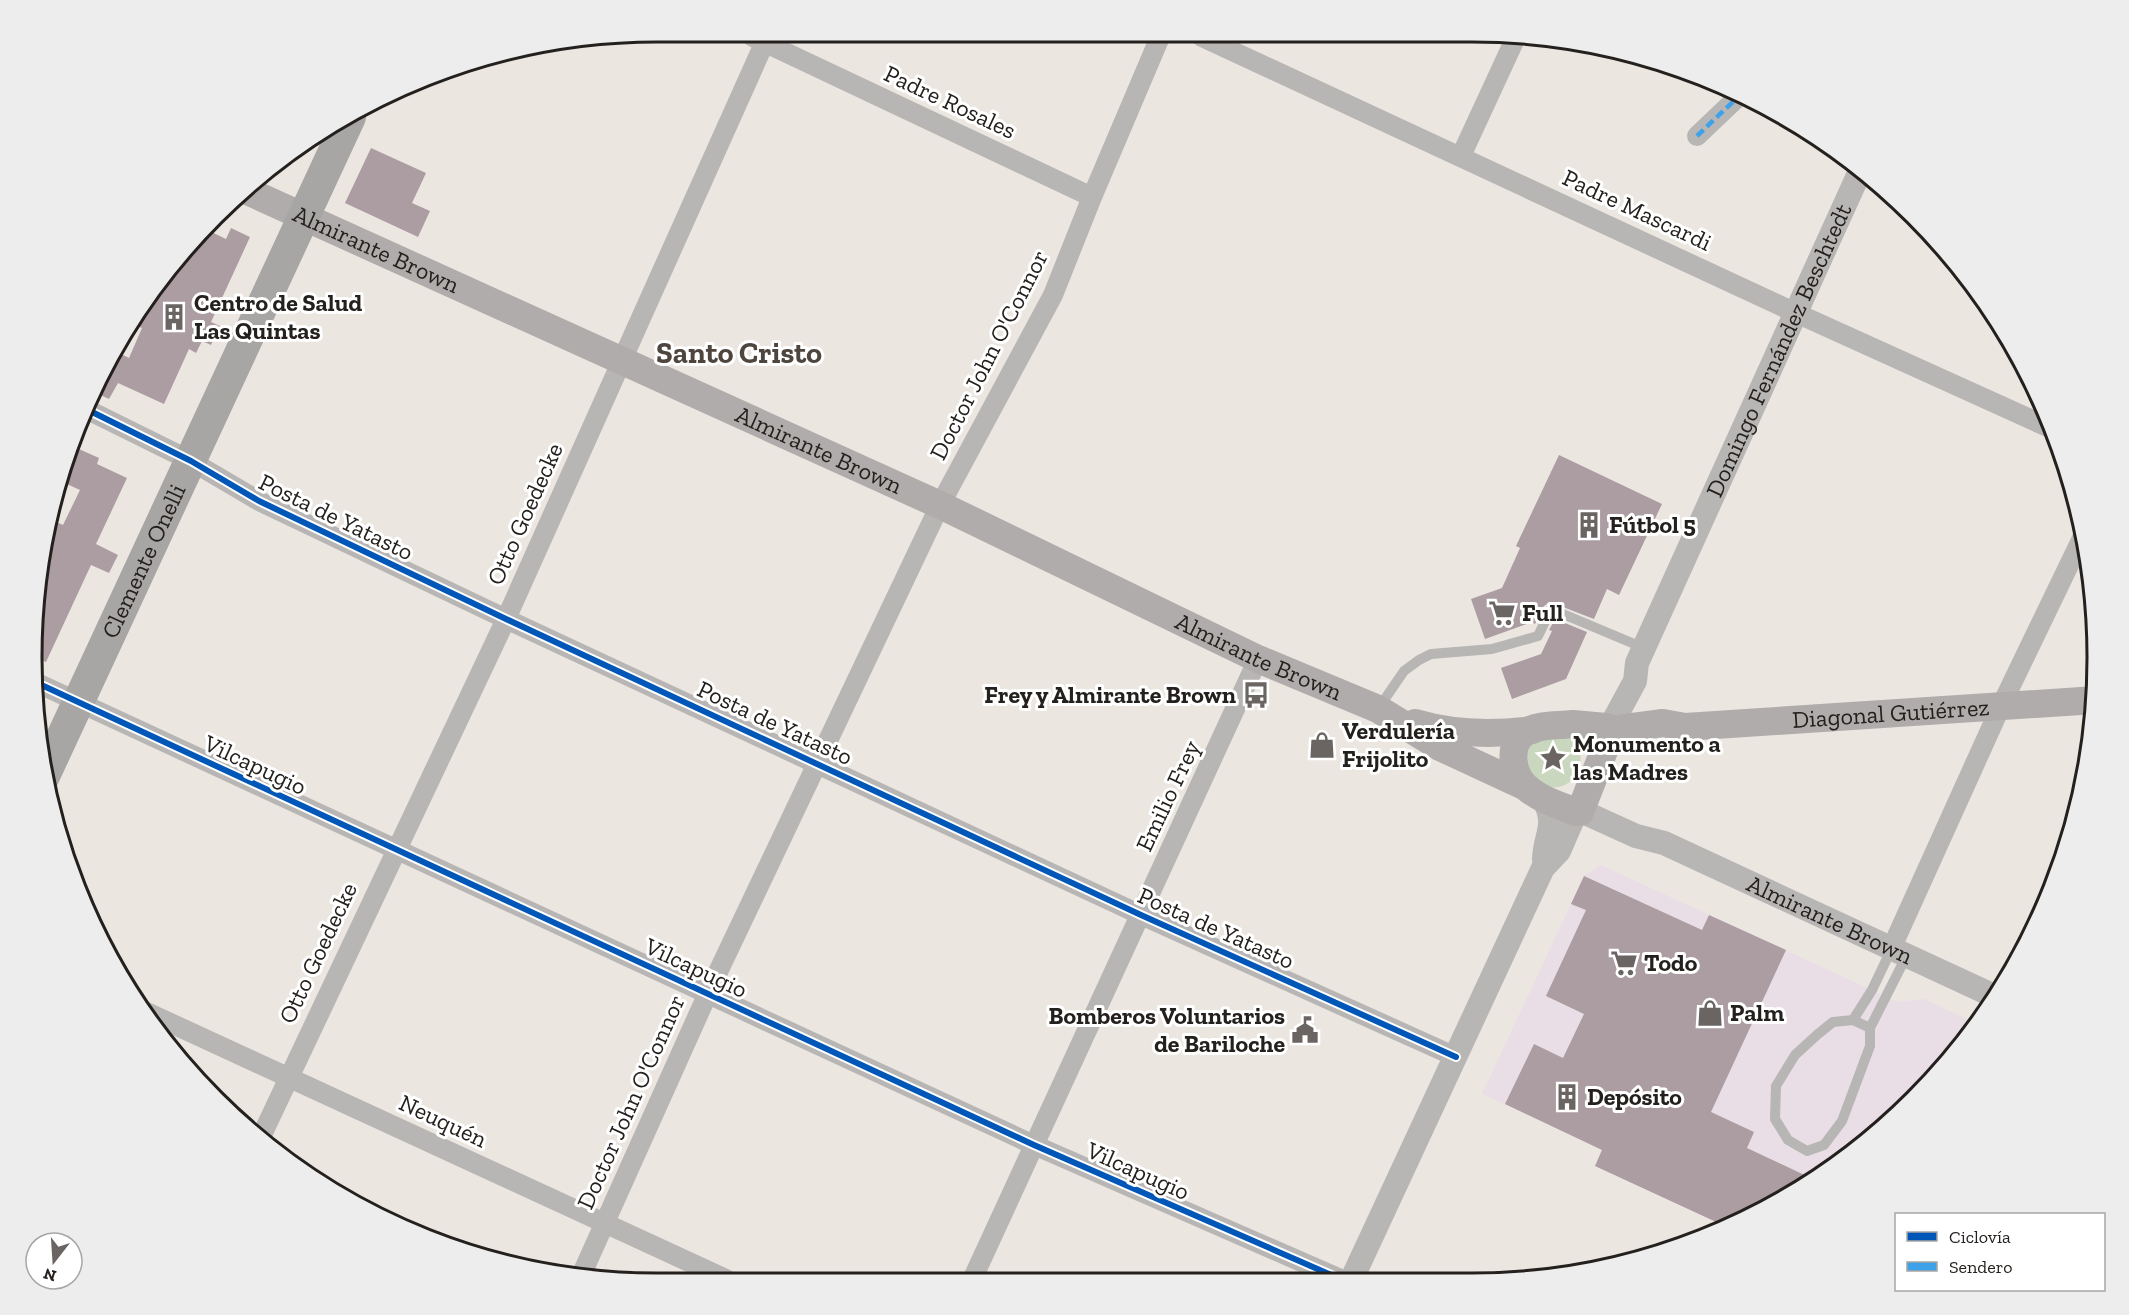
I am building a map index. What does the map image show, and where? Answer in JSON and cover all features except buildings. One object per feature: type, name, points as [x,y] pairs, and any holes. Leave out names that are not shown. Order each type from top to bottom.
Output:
[{"type":"main road","name":"Clemente Onelli","points":[[51,761],[345,127]]},
{"type":"main road","name":"Almirante Brown","points":[[253,194],[940,505],[1258,659],[1384,712],[1434,728],[1454,731],[1502,732],[1573,724],[1606,727],[1609,734]]},
{"type":"main road","name":"Diagonal Gutiérrez","points":[[1609,734],[1621,738],[1663,734],[1685,727],[2086,701]]},
{"type":"main road","name":"Almirante Brown","points":[[1384,712],[1440,747],[1578,812]]},
{"type":"main road","points":[[1532,730],[1520,737],[1514,752],[1516,771],[1534,792]]},
{"type":"main road","points":[[1578,812],[1592,784],[1609,734]]},
{"type":"street","name":"Otto Goedecke","points":[[264,1130],[506,619],[761,42]]},
{"type":"street","name":"Padre Rosales","points":[[768,42],[1092,197]]},
{"type":"street","name":"Doctor John O'Connor","points":[[584,1269],[708,993],[940,505],[1053,295],[1158,42]]},
{"type":"street","name":"Padre Mascardi","points":[[1213,42],[1796,313],[2041,424]]},
{"type":"street","points":[[1461,156],[1513,43]]},
{"type":"street","points":[[1697,136],[1735,101]]},
{"type":"street","name":"Domingo Fernández Beschtedt","points":[[1609,734],[1635,681],[1640,655],[1858,179]]},
{"type":"street","name":"Posta de Yatasto","points":[[93,412],[191,460],[259,501],[506,619],[1142,915],[1456,1057]]},
{"type":"street","points":[[1899,951],[2001,706],[2077,548]]},
{"type":"street","name":"Domingo Fernández Beschtedt","points":[[1573,724],[1587,719],[1606,707],[1623,676],[1640,655]]},
{"type":"street","name":"Emilio Frey","points":[[975,1273],[1258,659]]},
{"type":"street","name":"Vilcapugio","points":[[43,686],[1034,1145],[1327,1273]]},
{"type":"street","name":"Almirante Brown","points":[[1592,784],[1601,803],[1642,823],[1664,843]]},
{"type":"street","points":[[1534,792],[1549,810],[1551,825],[1544,846],[1543,868]]},
{"type":"street","points":[[1355,1273],[1543,868],[1559,851],[1578,812]]},
{"type":"street","name":"Almirante Brown","points":[[1578,812],[1636,836],[1664,843],[1987,993]]},
{"type":"street","name":"Neuquén","points":[[159,1018],[713,1273]]},
{"type":"lane","points":[[1384,712],[1404,671],[1419,660],[1431,654],[1469,653],[1492,649],[1538,636],[1551,609],[1640,655]]},
{"type":"lane","points":[[1853,1020],[1899,951]]},
{"type":"lane","points":[[1870,1028],[1853,1020],[1833,1022],[1795,1055],[1776,1086],[1775,1119],[1788,1140],[1807,1151],[1824,1145],[1842,1121],[1863,1071],[1870,1046],[1870,1028],[1899,951]]},
{"type":"shaded area","points":[[1601,865],[1898,1002],[1924,999],[1968,1020],[1907,1093],[1846,1146],[1779,1191],[1716,1222],[1595,1166],[1602,1149],[1482,1094],[1584,876]]},
{"type":"green space","points":[[1569,737],[1576,744],[1580,753],[1578,771],[1573,779],[1566,785],[1557,787],[1547,786],[1531,776],[1526,750],[1533,740]]},
{"type":"marked path","points":[[1697,136],[1734,101]]},
{"type":"cycle path","points":[[93,413],[191,461],[259,501],[506,619],[1141,915],[1456,1057]]},
{"type":"cycle path","points":[[43,686],[1034,1145],[1327,1273]]},
{"type":"place","name":"Centro de Salud Las Quintas","points":[[174,317]]},
{"type":"place","name":"Fútbol 5","points":[[1589,525]]},
{"type":"place","name":"Full","points":[[1502,613]]},
{"type":"place","name":"Frey y Almirante Brown","points":[[1256,695]]},
{"type":"place","name":"Verdulería Frijolito","points":[[1322,745]]},
{"type":"place","name":"Monumento a las Madres","points":[[1553,758]]},
{"type":"place","name":"Todo","points":[[1624,963]]},
{"type":"place","name":"Palm","points":[[1710,1013]]},
{"type":"place","name":"Bomberos Voluntarios de Bariloche","points":[[1305,1030]]},
{"type":"place","name":"Depósito","points":[[1567,1097]]},
{"type":"district","name":"Santo Cristo","points":[[739,353]]}]
